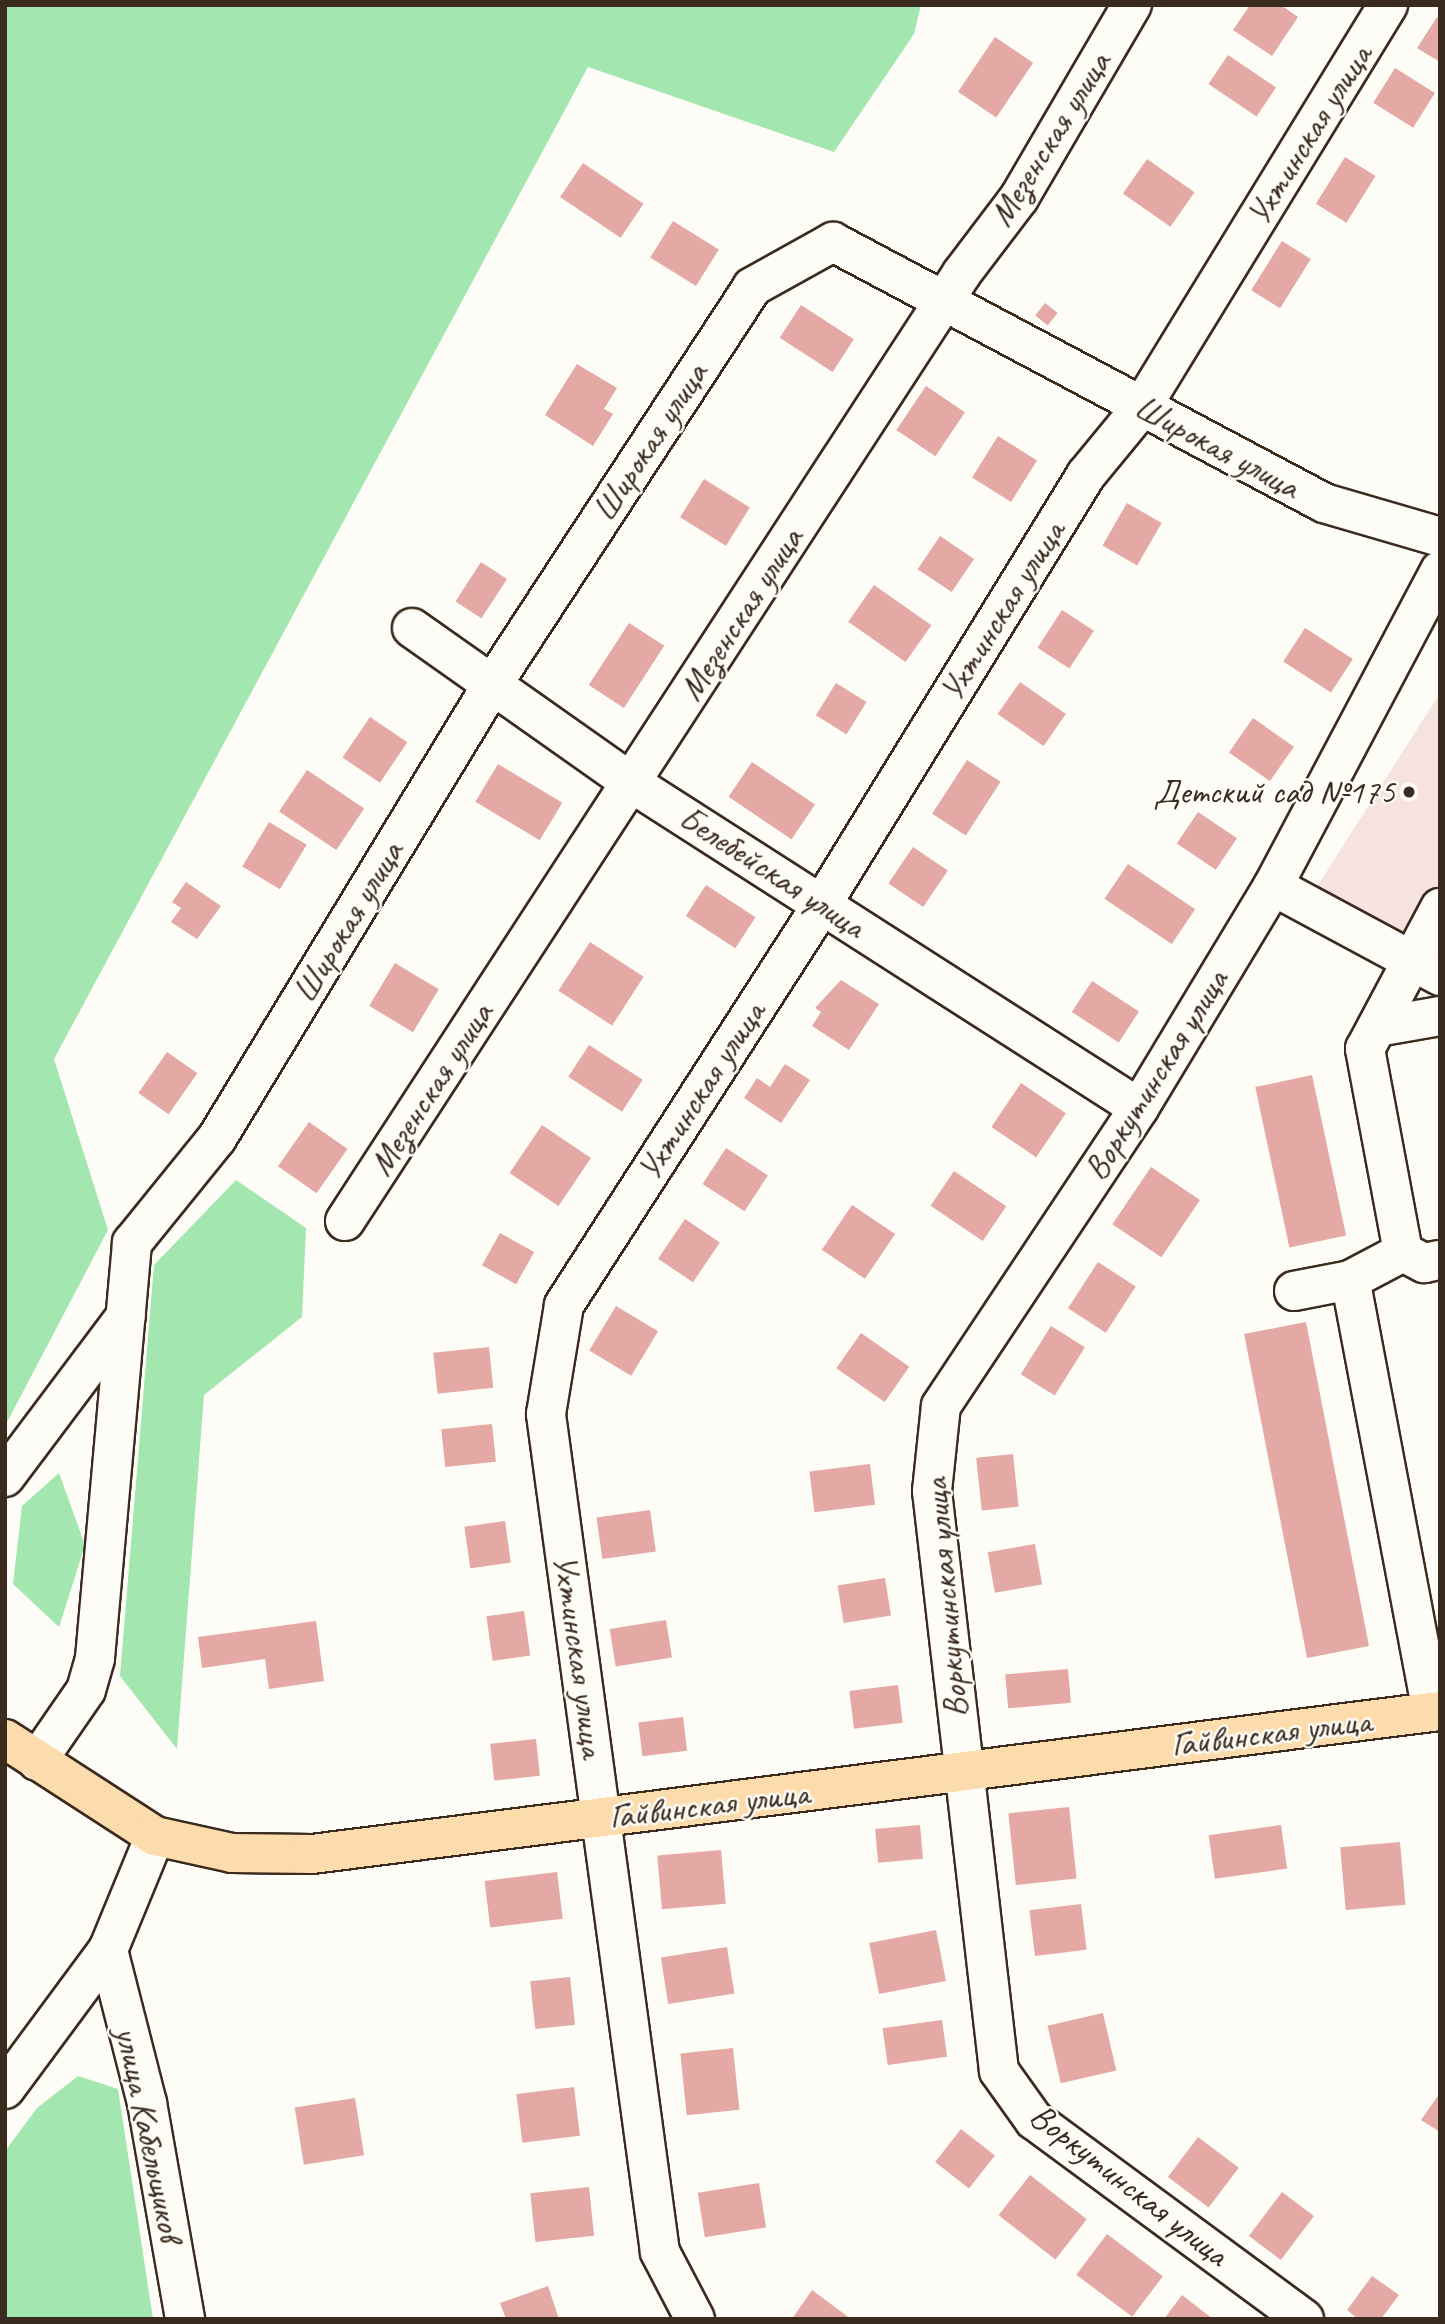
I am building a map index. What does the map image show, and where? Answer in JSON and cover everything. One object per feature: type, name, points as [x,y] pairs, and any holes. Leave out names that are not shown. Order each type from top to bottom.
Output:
[{"type":"main road","name":"Гайвинская улица","points":[[5,1739],[155,1836],[232,1853],[312,1854],[1436,1712]]},
{"type":"street","name":"Мезенская улица","points":[[345,1221],[947,299],[1019,198],[1132,5]]},
{"type":"street","name":"Ухтинская улица","points":[[695,2319],[660,2252],[546,1414],[564,1305],[822,904],[1086,474],[1141,408],[1388,5]]},
{"type":"street","name":"Широкая улица","points":[[126,1317],[132,1243],[217,1138],[492,685],[751,287],[833,242],[947,299],[1141,408],[1324,503],[1440,537]]},
{"type":"street","name":"Воркутинская улица","points":[[1304,2319],[1034,2120],[999,2071],[932,1491],[941,1406],[1139,1108],[1273,886],[1440,571]]},
{"type":"street","name":"Белебейская улица","points":[[412,628],[630,782],[1139,1108]]},
{"type":"street","points":[[1273,886],[1426,969]]},
{"type":"street","points":[[1403,1252],[1365,1049],[1377,1027],[1426,969],[1440,908]]},
{"type":"street","points":[[1377,1027],[1440,1016]]},
{"type":"street","points":[[1403,1252],[1424,1263],[1440,1260]]},
{"type":"street","points":[[1294,1291],[1350,1280],[1403,1252]]},
{"type":"street","points":[[1350,1280],[1436,1712]]},
{"type":"street","points":[[5,1477],[126,1317]]},
{"type":"street","points":[[37,1761],[86,1690],[95,1658],[126,1317]]},
{"type":"street","points":[[5,2089],[108,1950],[155,1836]]},
{"type":"street","name":"улица Кабельщиков","points":[[108,1950],[147,2103],[185,2319]]},
{"type":"shaded area","name":"Детский сад №175","points":[[1440,693],[1440,958],[1315,890]]},
{"type":"green space","points":[[5,5],[921,5],[914,34],[834,152],[588,67],[54,1059],[108,1230],[5,1426]]},
{"type":"green space","points":[[236,1180],[306,1228],[302,1317],[204,1395],[177,1749],[120,1676],[154,1265]]},
{"type":"green space","points":[[59,1473],[85,1545],[59,1627],[13,1584],[22,1506]]},
{"type":"green space","points":[[78,2076],[118,2089],[153,2319],[5,2319],[5,2151],[37,2108]]},
{"type":"building","points":[[1250,5],[1281,5],[1298,17],[1272,56],[1233,30]]},
{"type":"building","points":[[1437,17],[1440,19],[1440,62],[1417,48]]},
{"type":"building","points":[[995,37],[1033,63],[996,117],[958,92]]},
{"type":"building","points":[[1228,55],[1276,87],[1257,116],[1208,84]]},
{"type":"building","points":[[1395,68],[1435,93],[1413,128],[1373,103]]},
{"type":"building","points":[[1345,157],[1376,176],[1346,223],[1316,204]]},
{"type":"building","points":[[1147,159],[1195,192],[1170,227],[1123,193]]},
{"type":"building","points":[[583,163],[644,204],[621,238],[560,197]]},
{"type":"building","points":[[673,221],[719,250],[696,286],[650,257]]},
{"type":"building","points":[[1282,241],[1311,259],[1280,308],[1251,290]]},
{"type":"building","points":[[1045,303],[1058,313],[1048,325],[1035,316]]},
{"type":"building","points":[[801,305],[854,339],[833,372],[780,338]]},
{"type":"building","points":[[577,364],[617,388],[604,409],[613,414],[593,446],[545,415]]},
{"type":"building","points":[[926,386],[965,412],[935,456],[896,430]]},
{"type":"building","points":[[998,436],[1037,460],[1011,502],[972,478]]},
{"type":"building","points":[[704,479],[750,508],[726,546],[680,517]]},
{"type":"building","points":[[1127,503],[1162,523],[1137,565],[1102,545]]},
{"type":"building","points":[[940,536],[974,559],[952,592],[918,569]]},
{"type":"building","points":[[481,562],[507,579],[481,618],[455,601]]},
{"type":"building","points":[[874,585],[931,625],[906,662],[848,622]]},
{"type":"building","points":[[1062,610],[1094,631],[1069,668],[1037,648]]},
{"type":"building","points":[[629,623],[664,646],[624,708],[589,685]]},
{"type":"building","points":[[1305,628],[1353,659],[1331,693],[1283,662]]},
{"type":"building","points":[[1020,682],[1066,714],[1044,746],[998,714]]},
{"type":"building","points":[[836,683],[867,702],[846,734],[816,715]]},
{"type":"building","points":[[370,717],[407,742],[380,783],[343,758]]},
{"type":"building","points":[[1253,718],[1294,747],[1270,781],[1229,752]]},
{"type":"building","points":[[967,760],[1001,782],[966,835],[932,814]]},
{"type":"building","points":[[752,762],[815,804],[792,839],[729,797]]},
{"type":"building","points":[[498,764],[562,803],[540,840],[475,802]]},
{"type":"building","points":[[307,770],[364,809],[336,850],[279,811]]},
{"type":"building","points":[[1198,812],[1237,838],[1216,870],[1177,844]]},
{"type":"building","points":[[269,822],[307,845],[280,889],[242,867]]},
{"type":"building","points":[[913,847],[948,870],[923,907],[888,883]]},
{"type":"building","points":[[1128,864],[1195,909],[1172,944],[1105,899]]},
{"type":"building","points":[[186,882],[221,906],[197,939],[171,922],[181,908],[172,902]]},
{"type":"building","points":[[706,885],[755,917],[735,948],[686,916]]},
{"type":"building","points":[[590,942],[644,977],[612,1025],[558,991]]},
{"type":"building","points":[[395,963],[439,989],[413,1032],[369,1006]]},
{"type":"building","points":[[841,980],[879,1004],[849,1050],[812,1026],[821,1012],[815,1008]]},
{"type":"building","points":[[1092,981],[1139,1011],[1119,1043],[1072,1012]]},
{"type":"building","points":[[589,1045],[643,1080],[622,1112],[568,1077]]},
{"type":"building","points":[[167,1052],[197,1073],[169,1114],[138,1093]]},
{"type":"building","points":[[785,1064],[810,1080],[781,1123],[744,1098],[757,1078],[770,1087]]},
{"type":"building","points":[[1312,1075],[1346,1235],[1289,1247],[1255,1087]]},
{"type":"building","points":[[1021,1083],[1066,1113],[1036,1157],[991,1127]]},
{"type":"building","points":[[309,1122],[348,1149],[317,1193],[278,1166]]},
{"type":"building","points":[[542,1125],[591,1158],[558,1206],[510,1173]]},
{"type":"building","points":[[726,1148],[768,1175],[745,1211],[703,1184]]},
{"type":"building","points":[[1151,1167],[1200,1200],[1161,1257],[1112,1224]]},
{"type":"building","points":[[954,1171],[1006,1206],[983,1241],[931,1206]]},
{"type":"building","points":[[852,1205],[895,1234],[865,1279],[822,1250]]},
{"type":"building","points":[[685,1219],[720,1242],[693,1282],[658,1259]]},
{"type":"building","points":[[500,1233],[534,1252],[516,1284],[482,1265]]},
{"type":"building","points":[[1098,1262],[1136,1287],[1106,1333],[1068,1308]]},
{"type":"building","points":[[616,1306],[658,1331],[631,1376],[589,1351]]},
{"type":"building","points":[[1306,1322],[1369,1646],[1307,1658],[1244,1334]]},
{"type":"building","points":[[1051,1326],[1085,1347],[1055,1396],[1021,1374]]},
{"type":"building","points":[[861,1333],[909,1367],[885,1402],[836,1368]]},
{"type":"building","points":[[489,1347],[493,1388],[438,1394],[433,1353]]},
{"type":"building","points":[[492,1424],[496,1462],[445,1467],[441,1429]]},
{"type":"building","points":[[1013,1454],[1019,1507],[982,1511],[976,1458]]},
{"type":"building","points":[[870,1464],[875,1505],[814,1512],[809,1471]]},
{"type":"building","points":[[650,1510],[656,1552],[602,1559],[597,1518]]},
{"type":"building","points":[[505,1521],[511,1563],[470,1568],[464,1527]]},
{"type":"building","points":[[1035,1544],[1042,1584],[995,1593],[988,1552]]},
{"type":"building","points":[[885,1578],[891,1616],[844,1623],[838,1586]]},
{"type":"building","points":[[524,1611],[530,1656],[493,1661],[486,1616]]},
{"type":"building","points":[[666,1620],[672,1658],[616,1666],[610,1629]]},
{"type":"building","points":[[316,1621],[324,1681],[269,1689],[265,1659],[202,1668],[198,1637]]},
{"type":"building","points":[[1068,1669],[1071,1703],[1008,1708],[1005,1674]]},
{"type":"building","points":[[898,1685],[903,1723],[854,1729],[849,1691]]},
{"type":"building","points":[[683,1717],[687,1751],[642,1756],[638,1722]]},
{"type":"building","points":[[536,1739],[540,1776],[494,1781],[490,1744]]},
{"type":"building","points":[[1069,1807],[1077,1879],[1016,1885],[1008,1813]]},
{"type":"building","points":[[920,1825],[923,1859],[878,1863],[875,1829]]},
{"type":"building","points":[[1281,1825],[1287,1869],[1215,1879],[1209,1835]]},
{"type":"building","points":[[1400,1842],[1405,1905],[1346,1910],[1340,1847]]},
{"type":"building","points":[[721,1850],[726,1904],[662,1909],[657,1856]]},
{"type":"building","points":[[557,1872],[563,1919],[490,1928],[485,1881]]},
{"type":"building","points":[[1081,1904],[1087,1950],[1035,1956],[1029,1910]]},
{"type":"building","points":[[936,1930],[946,1981],[879,1994],[869,1943]]},
{"type":"building","points":[[727,1947],[734,1993],[668,2004],[661,1957]]},
{"type":"building","points":[[570,1977],[575,2025],[535,2029],[530,1981]]},
{"type":"building","points":[[1103,2013],[1116,2070],[1061,2083],[1047,2026]]},
{"type":"building","points":[[942,2020],[947,2057],[888,2065],[883,2028]]},
{"type":"building","points":[[733,2048],[739,2110],[687,2115],[680,2054]]},
{"type":"building","points":[[574,2087],[580,2136],[522,2143],[516,2094]]},
{"type":"building","points":[[1440,2093],[1440,2132],[1421,2120]]},
{"type":"building","points":[[355,2098],[364,2155],[304,2165],[295,2108]]},
{"type":"building","points":[[961,2129],[995,2155],[969,2189],[935,2162]]},
{"type":"building","points":[[1198,2137],[1239,2168],[1209,2208],[1168,2177]]},
{"type":"building","points":[[1030,2175],[1087,2219],[1055,2260],[999,2215]]},
{"type":"building","points":[[759,2183],[766,2227],[705,2237],[698,2193]]},
{"type":"building","points":[[589,2187],[594,2236],[535,2242],[530,2193]]},
{"type":"building","points":[[1282,2192],[1314,2216],[1281,2260],[1249,2236]]},
{"type":"building","points":[[1107,2234],[1163,2276],[1132,2317],[1076,2275]]},
{"type":"building","points":[[1372,2276],[1399,2295],[1381,2319],[1358,2319],[1347,2310]]},
{"type":"building","points":[[548,2286],[559,2319],[506,2319],[500,2303]]},
{"type":"building","points":[[812,2290],[851,2319],[792,2319]]},
{"type":"building","points":[[1182,2295],[1213,2319],[1164,2319]]},
{"type":"place","name":"Детский сад №175","points":[[1409,792]]}]
